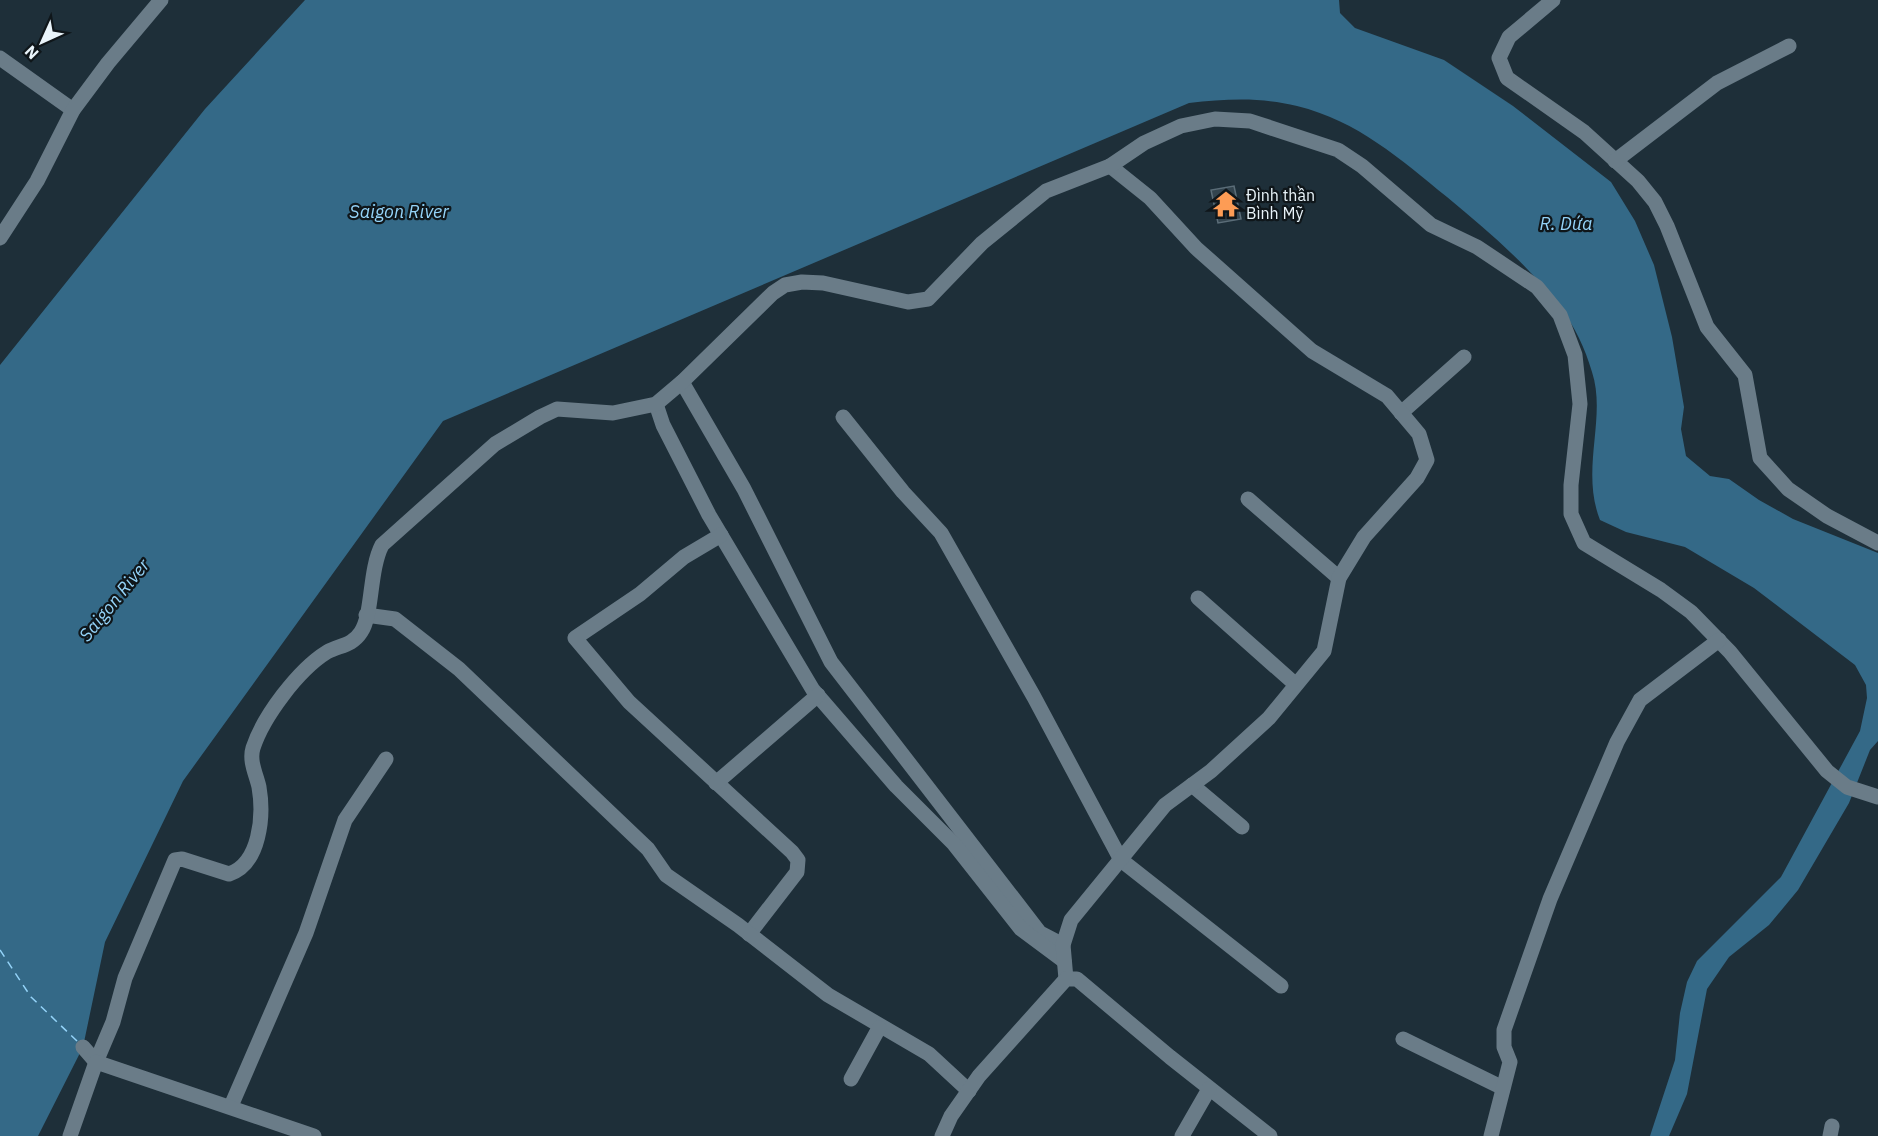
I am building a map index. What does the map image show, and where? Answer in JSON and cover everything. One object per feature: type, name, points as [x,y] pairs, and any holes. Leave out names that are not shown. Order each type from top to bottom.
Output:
[{"type":"street","points":[[0,238],[37,180],[73,110],[108,63],[161,0]]},
{"type":"street","points":[[1553,0],[1509,37],[1499,58],[1507,78],[1584,132],[1638,181],[1654,202],[1667,226],[1707,327],[1745,375],[1760,458],[1788,489],[1827,516],[1878,543]]},
{"type":"street","points":[[1615,161],[1717,83],[1789,46]]},
{"type":"street","points":[[0,58],[73,110]]},
{"type":"street","points":[[70,1136],[113,1022],[124,978],[174,862],[182,859],[229,874],[246,864],[252,856],[260,823],[261,801],[250,756],[258,731],[304,669],[328,651],[354,640],[363,630],[375,559],[382,545],[495,444],[557,409],[613,413],[656,404],[682,382],[772,293],[785,285],[823,283],[908,302],[928,299],[982,243],[1046,191],[1110,166],[1144,143],[1181,126],[1215,120],[1250,121],[1338,150],[1362,166],[1431,225],[1477,247],[1537,287],[1560,315],[1575,355],[1580,404],[1571,485],[1571,514],[1575,529],[1584,543],[1661,590],[1691,612],[1719,640],[1827,771],[1847,787],[1878,797]]},
{"type":"street","points":[[942,1136],[951,1116],[969,1091],[1065,979],[1064,945],[1071,920],[1165,805],[1211,771],[1269,718],[1324,651],[1339,578],[1364,537],[1417,478],[1427,460],[1419,434],[1387,396],[1312,351],[1196,248],[1150,198],[1110,166]]},
{"type":"street","points":[[1401,413],[1464,357]]},
{"type":"street","points":[[682,382],[744,489],[831,662],[1040,933],[1064,945]]},
{"type":"street","points":[[656,404],[663,425],[721,535],[818,695],[896,786],[954,844],[1021,929],[1064,961]]},
{"type":"street","points":[[843,417],[903,492],[941,533],[1034,697],[1120,860],[1281,986]]},
{"type":"street","points":[[1248,499],[1339,578]]},
{"type":"street","points":[[721,535],[684,557],[640,594],[575,638],[629,702],[798,860],[797,872],[749,934]]},
{"type":"street","points":[[1198,598],[1295,684]]},
{"type":"street","points":[[366,615],[395,619],[459,669],[648,849],[666,875],[749,934],[828,995],[879,1028],[929,1054],[969,1091]]},
{"type":"street","points":[[1491,1136],[1510,1062],[1504,1047],[1504,1030],[1550,900],[1617,742],[1640,700],[1719,640]]},
{"type":"street","points":[[716,783],[818,695]]},
{"type":"street","points":[[231,1106],[306,933],[317,894],[345,820],[386,759]]},
{"type":"street","points":[[1192,785],[1242,827]]},
{"type":"street","points":[[1065,979],[1077,979],[1209,1089],[1270,1136]]},
{"type":"street","points":[[851,1079],[879,1028]]},
{"type":"street","points":[[1403,1039],[1503,1088]]},
{"type":"street","points":[[83,1047],[96,1062],[314,1136]]},
{"type":"street","points":[[1182,1136],[1209,1089]]},
{"type":"water","name":"Saigon River","points":[[305,0],[1339,0],[1340,13],[1355,28],[1444,60],[1513,106],[1611,182],[1635,221],[1654,265],[1672,337],[1684,407],[1681,429],[1686,456],[1710,476],[1729,479],[1759,500],[1793,519],[1878,553],[1878,741],[1870,750],[1849,803],[1798,890],[1769,925],[1729,957],[1707,989],[1687,1094],[1669,1136],[1650,1136],[1675,1060],[1680,1013],[1687,982],[1697,961],[1781,877],[1860,731],[1867,698],[1866,685],[1855,665],[1754,588],[1685,547],[1626,532],[1600,520],[1592,482],[1597,407],[1596,389],[1589,363],[1575,330],[1560,307],[1507,249],[1412,169],[1359,131],[1340,121],[1297,106],[1270,101],[1243,100],[1189,103],[443,421],[183,781],[105,942],[83,1047],[38,1136],[0,1136],[0,365],[205,109]]},
{"type":"building","name":"Đình thần Bình Mỹ","points":[[1234,186],[1241,219],[1218,223],[1211,190]]},
{"type":"ferry route","points":[[0,950],[31,997],[78,1042]]},
{"type":"place","name":"Đình thần Bình Mỹ","points":[[1226,204]]},
{"type":"water label","name":"R. Dứa","points":[[1566,223]]}]
